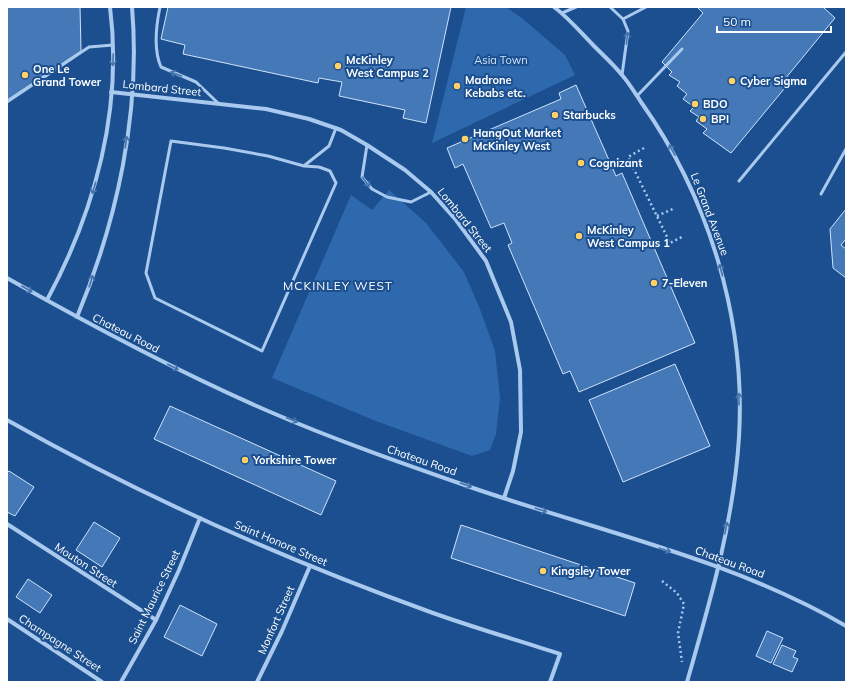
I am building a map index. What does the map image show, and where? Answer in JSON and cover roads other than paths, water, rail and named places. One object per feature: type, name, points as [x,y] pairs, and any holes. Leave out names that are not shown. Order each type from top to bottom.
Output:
[{"type":"street","points":[[47,300],[62,272],[81,229],[95,184],[106,139],[111,92],[112,45],[110,7]]},
{"type":"street","points":[[77,317],[110,224],[124,159],[132,94],[134,52],[132,7]]},
{"type":"street","name":"Le Grand Avenue","points":[[554,7],[562,13],[622,75],[661,129],[681,165],[713,244],[726,291],[734,338],[739,386],[739,435],[735,483],[708,608],[687,682]]},
{"type":"street","name":"Lombard Street","points":[[111,92],[266,109],[309,119],[336,128],[367,145],[405,170],[431,192],[456,220],[486,262],[511,322],[520,370],[521,432],[513,471],[504,498]]},
{"type":"street","name":"Chateau Road","points":[[7,278],[77,317],[180,370],[268,411],[371,452],[504,498],[717,566],[775,589],[846,626]]},
{"type":"street","name":"Saint Honore Street","points":[[7,420],[114,477],[200,518],[310,566],[434,613],[560,654],[550,682]]},
{"type":"street","name":"Saint Maurice Street","points":[[121,682],[156,620],[179,570],[200,518]]},
{"type":"street","name":"Mouton Street","points":[[7,524],[156,620]]},
{"type":"street","name":"Monfort Street","points":[[257,682],[282,631],[310,566]]},
{"type":"street","name":"Champagne Street","points":[[7,619],[102,682]]},
{"type":"lane","points":[[160,7],[156,25],[158,60],[162,67],[196,82],[218,103]]},
{"type":"lane","points":[[562,13],[576,7]]},
{"type":"lane","points":[[610,7],[623,19],[628,31],[622,75]]},
{"type":"lane","points":[[623,19],[646,7]]},
{"type":"lane","points":[[7,102],[89,47],[112,45]]},
{"type":"lane","points":[[637,96],[682,49]]},
{"type":"lane","points":[[739,181],[846,52]]},
{"type":"lane","points":[[304,166],[329,146],[336,128]]},
{"type":"lane","points":[[171,141],[268,156],[304,166],[318,167],[330,171],[336,183],[262,351],[155,298],[146,273],[171,141]]},
{"type":"lane","points":[[367,145],[362,177],[372,189],[387,197],[411,202],[431,192]]},
{"type":"lane","points":[[821,194],[846,149]]},
{"type":"place","name":"McKinley West Campus 2","points":[[338,66]]},
{"type":"place","name":"One Le Grand Tower","points":[[25,75]]},
{"type":"place","name":"Cyber Sigma","points":[[732,81]]},
{"type":"place","name":"Madrone Kebabs etc.","points":[[457,86]]},
{"type":"place","name":"BDO","points":[[695,104]]},
{"type":"place","name":"Starbucks","points":[[555,115]]},
{"type":"place","name":"BPI","points":[[703,119]]},
{"type":"place","name":"HangOut Market McKinley West","points":[[465,139]]},
{"type":"place","name":"Cognizant","points":[[581,163]]},
{"type":"place","name":"McKinley West Campus 1","points":[[579,236]]},
{"type":"place","name":"7-Eleven","points":[[654,283]]},
{"type":"place","name":"Yorkshire Tower","points":[[245,460]]},
{"type":"place","name":"Kingsley Tower","points":[[543,571]]},
{"type":"district","name":"MCKINLEY WEST","points":[[338,285]]},
{"type":"park label","name":"Asia Town","points":[[501,60]]}]
